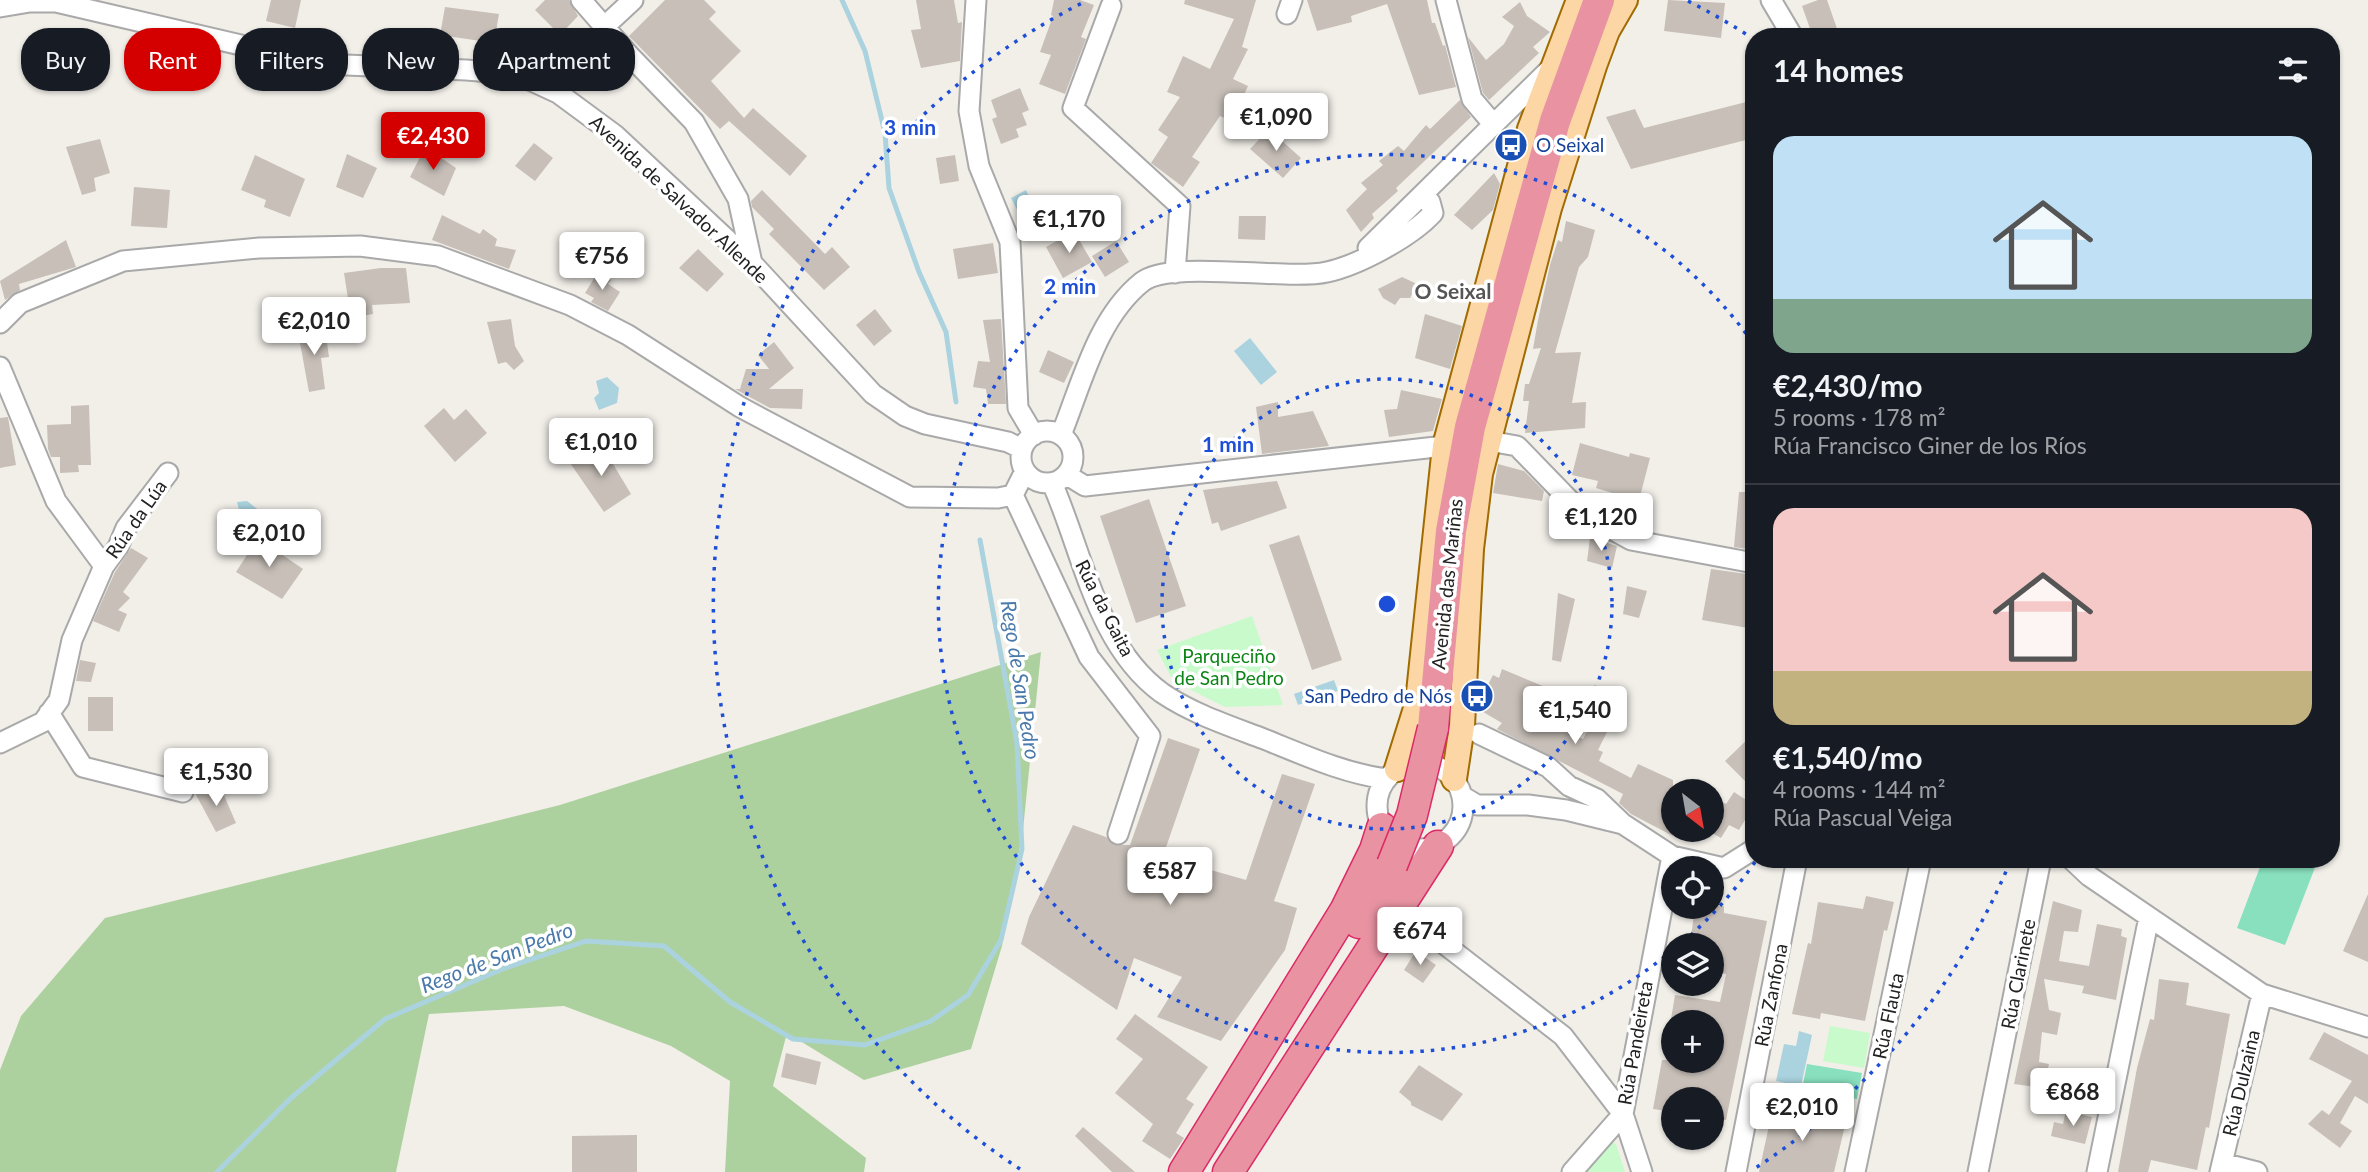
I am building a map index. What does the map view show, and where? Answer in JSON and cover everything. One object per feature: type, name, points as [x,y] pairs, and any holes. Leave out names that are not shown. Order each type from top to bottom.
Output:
[{"type":"highway","name":"Avenida das Mariñas","points":[[1205,1172],[1297,1026],[1392,865],[1412,815],[1433,728],[1451,531],[1470,427],[1555,121],[1599,0]]},
{"type":"highway","points":[[1184,1172],[1345,911],[1375,850],[1379,816]]},
{"type":"highway","points":[[1228,1172],[1448,836]]},
{"type":"main road","points":[[1391,774],[1408,741],[1418,702],[1445,446],[1530,129],[1579,0]]},
{"type":"main road","points":[[1458,788],[1471,549],[1480,474],[1549,208],[1594,66],[1607,32],[1625,0]]},
{"type":"street","points":[[581,0],[630,56],[694,122],[738,199],[752,263]]},
{"type":"street","points":[[605,26],[633,0]]},
{"type":"street","points":[[0,323],[20,303],[123,261],[259,248],[360,246],[438,256],[570,305],[628,335],[740,407],[910,497],[998,498],[1013,495],[1025,471],[1028,442],[1018,408],[1010,242],[979,166],[969,111],[976,0]]},
{"type":"street","points":[[1446,0],[1472,99],[1494,125]]},
{"type":"street","points":[[1771,0],[1788,28]]},
{"type":"street","name":"Avenida de Salvador Allende","points":[[0,7],[30,2],[56,2],[322,64],[504,73],[532,81],[558,93],[615,135],[752,263],[873,394],[905,416],[943,429],[1008,442],[1028,442]]},
{"type":"street","points":[[1111,6],[1073,108],[1180,206],[1175,273]]},
{"type":"street","points":[[1061,435],[1101,334],[1120,303],[1144,279],[1175,273],[1327,272],[1398,241],[1433,213],[1430,202],[1420,197],[1552,67]]},
{"type":"street","points":[[0,368],[56,501],[104,566]]},
{"type":"street","points":[[1028,442],[1047,431],[1061,435],[1072,449],[1073,458],[1059,479]]},
{"type":"street","points":[[1489,441],[1517,446],[1583,514],[1631,540],[1745,561]]},
{"type":"street","points":[[1025,471],[1037,481],[1059,479],[1085,486],[1445,446]]},
{"type":"street","name":"Rúa da Lúa","points":[[49,713],[59,701],[72,640],[104,566],[118,547],[126,528],[168,473]]},
{"type":"street","name":"Rúa da Gaita","points":[[1059,479],[1094,594],[1125,653],[1144,677],[1162,692],[1197,712],[1348,771],[1391,774]]},
{"type":"street","name":"Rúa da Gaita","points":[[1013,495],[1089,657],[1150,736],[1118,834]]},
{"type":"street","points":[[0,743],[43,722],[49,713],[83,767],[183,792]]},
{"type":"street","points":[[1479,734],[1548,767],[1569,786],[1597,799],[1623,824],[1672,856]]},
{"type":"street","points":[[1501,807],[1448,836],[1413,849],[1390,838],[1379,816],[1391,774],[1409,764],[1434,765],[1477,805],[1528,805],[1566,810],[1623,824]]},
{"type":"street","name":"Rúa da Gaita","points":[[1348,771],[1379,816]]},
{"type":"street","points":[[1566,810],[1569,786]]},
{"type":"street","points":[[1448,836],[1458,788]]},
{"type":"street","points":[[1724,868],[1745,855]]},
{"type":"street","name":"Rúa Zanfona","points":[[1736,1172],[1795,868]]},
{"type":"street","name":"Rúa Flauta","points":[[1855,1172],[1919,868]]},
{"type":"street","name":"Rúa Clarinete","points":[[1978,1172],[2039,868]]},
{"type":"street","points":[[2081,868],[2262,994],[2368,1027]]},
{"type":"street","name":"Rúa Pandeireta","points":[[1572,1172],[1623,1114],[1661,914]]},
{"type":"street","points":[[2097,1172],[2149,916]]},
{"type":"street","points":[[1422,926],[1563,1036],[1623,1114],[1642,1172]]},
{"type":"street","name":"Rúa Dulzaina","points":[[2221,1168],[2262,994]]},
{"type":"street","points":[[2221,1168],[2257,1172]]},
{"type":"green space","name":"Parqueciño de San Pedro","points":[[1252,616],[1283,705],[1225,707],[1173,681],[1157,650]]},
{"type":"green space","points":[[1041,652],[1023,830],[1002,946],[971,1049],[864,1080],[787,1033],[773,1086],[866,1158],[864,1172],[725,1172],[730,1081],[671,1046],[564,1006],[429,1014],[396,1172],[0,1172],[0,1070],[21,1016],[105,918],[560,805]]},
{"type":"green space","points":[[2260,868],[2315,868],[2285,945],[2237,928]]},
{"type":"green space","points":[[1830,1026],[1870,1033],[1864,1068],[1823,1061]]},
{"type":"green space","points":[[1807,1064],[1862,1073],[1857,1099],[1802,1089]]},
{"type":"green space","points":[[1608,1141],[1616,1144],[1625,1172],[1582,1172]]},
{"type":"water","points":[[1026,190],[1039,218],[1026,227],[1011,198]]},
{"type":"water","points":[[1250,338],[1277,372],[1261,385],[1234,351]]},
{"type":"water","points":[[607,377],[619,388],[617,403],[599,410],[594,398],[599,393],[596,381]]},
{"type":"water","points":[[247,501],[273,521],[264,535],[241,518],[237,502]]},
{"type":"water","points":[[1334,680],[1338,691],[1298,705],[1294,694]]},
{"type":"water","points":[[1799,1031],[1812,1035],[1801,1086],[1776,1081],[1784,1044],[1796,1046]]},
{"type":"building","points":[[271,0],[301,0],[295,28],[266,21]]},
{"type":"building","points":[[545,0],[569,0],[578,16],[567,28],[553,28],[535,10]]},
{"type":"building","points":[[665,0],[704,0],[716,12],[709,19],[741,51],[711,81],[744,118],[753,108],[807,156],[790,176],[729,121],[720,129],[635,42],[635,30]]},
{"type":"building","points":[[916,0],[954,0],[958,23],[962,22],[960,61],[921,68],[911,30],[921,29]]},
{"type":"building","points":[[1054,0],[1080,0],[1094,5],[1081,37],[1086,39],[1065,94],[1039,84],[1051,55],[1040,52],[1053,16]]},
{"type":"building","points":[[1185,0],[1256,0],[1242,47],[1248,49],[1233,79],[1248,86],[1232,121],[1220,116],[1192,157],[1200,162],[1183,187],[1151,163],[1168,137],[1158,130],[1180,97],[1167,92],[1183,56],[1210,69],[1234,19],[1184,4]]},
{"type":"building","points":[[1307,0],[1427,0],[1432,23],[1435,23],[1443,46],[1445,45],[1456,87],[1419,95],[1387,4],[1351,16],[1352,22],[1317,31]]},
{"type":"building","points":[[1668,0],[1725,3],[1721,38],[1664,31]]},
{"type":"building","points":[[1818,0],[1827,0],[1837,28],[1810,28],[1802,6]]},
{"type":"building","points":[[1520,2],[1527,16],[1550,32],[1533,47],[1539,53],[1489,100],[1483,93],[1468,37],[1486,60],[1504,44],[1514,26],[1502,17]]},
{"type":"building","points":[[445,7],[499,14],[497,28],[473,28],[473,40],[459,38],[459,28],[441,28]]},
{"type":"building","points":[[1020,88],[1029,110],[1022,113],[1027,125],[1016,129],[1019,137],[1001,144],[992,119],[997,117],[991,100]]},
{"type":"building","points":[[1460,100],[1471,117],[1396,188],[1398,191],[1372,214],[1374,218],[1361,232],[1346,210],[1367,189],[1361,183],[1383,165],[1379,161],[1398,146],[1404,151],[1426,125],[1430,129]]},
{"type":"building","points":[[1745,102],[1745,140],[1631,169],[1606,117],[1635,109],[1644,128]]},
{"type":"building","points":[[1269,129],[1301,158],[1283,178],[1250,149]]},
{"type":"building","points":[[100,139],[110,173],[94,178],[96,191],[82,195],[66,147]]},
{"type":"building","points":[[534,143],[553,158],[535,181],[515,166]]},
{"type":"building","points":[[425,147],[456,168],[444,196],[410,177]]},
{"type":"building","points":[[347,154],[377,168],[363,198],[336,187]]},
{"type":"building","points":[[255,155],[305,179],[290,217],[264,207],[266,200],[241,190]]},
{"type":"building","points":[[955,155],[959,181],[940,184],[936,158]]},
{"type":"building","points":[[1494,173],[1500,184],[1493,210],[1472,230],[1454,215]]},
{"type":"building","points":[[134,187],[170,190],[167,228],[131,226]]},
{"type":"building","points":[[762,190],[825,254],[832,247],[850,267],[824,290],[769,234],[774,229],[752,207],[751,201]]},
{"type":"building","points":[[442,215],[480,234],[483,229],[497,239],[495,246],[516,250],[509,269],[432,240]]},
{"type":"building","points":[[1239,216],[1266,216],[1265,240],[1238,239]]},
{"type":"building","points":[[1566,221],[1595,230],[1588,257],[1579,267],[1555,353],[1581,352],[1572,403],[1586,402],[1585,428],[1525,433],[1529,401],[1523,401],[1525,384],[1529,384],[1541,348],[1533,349],[1538,320],[1550,265],[1558,240],[1562,242]]},
{"type":"building","points":[[1074,231],[1092,262],[1063,278],[1046,247]]},
{"type":"building","points":[[66,240],[76,267],[19,284],[20,290],[5,300],[0,281]]},
{"type":"building","points":[[1116,241],[1129,262],[1105,277],[1092,256]]},
{"type":"building","points":[[993,243],[998,273],[958,279],[953,249]]},
{"type":"building","points":[[698,249],[724,274],[707,292],[679,268]]},
{"type":"building","points":[[406,268],[410,303],[372,305],[373,314],[351,318],[344,273]]},
{"type":"building","points":[[598,272],[611,280],[608,284],[620,292],[608,311],[591,302],[594,298],[585,293]]},
{"type":"building","points":[[1402,277],[1417,284],[1410,298],[1400,298],[1395,305],[1383,298],[1378,289]]},
{"type":"building","points":[[875,309],[892,331],[874,346],[856,325]]},
{"type":"building","points":[[1425,314],[1462,326],[1450,369],[1415,358]]},
{"type":"building","points":[[511,319],[515,346],[524,361],[514,370],[506,362],[498,364],[487,322]]},
{"type":"building","points":[[1001,319],[1006,404],[988,404],[986,389],[973,387],[978,361],[990,362],[983,320]]},
{"type":"building","points":[[325,328],[329,357],[321,358],[325,389],[309,392],[298,332]]},
{"type":"building","points":[[774,342],[794,368],[769,389],[803,389],[802,409],[770,408],[735,389],[740,389],[746,369],[769,369],[758,355]]},
{"type":"building","points":[[1048,350],[1074,362],[1064,383],[1039,372]]},
{"type":"building","points":[[1401,390],[1442,399],[1433,431],[1389,437],[1384,410],[1397,409]]},
{"type":"building","points":[[1278,402],[1278,417],[1313,411],[1329,446],[1262,454],[1256,407]]},
{"type":"building","points":[[89,405],[91,465],[78,465],[79,472],[60,473],[60,457],[51,457],[48,449],[47,425],[71,424],[71,406]]},
{"type":"building","points":[[444,408],[454,420],[466,409],[487,433],[455,462],[424,426]]},
{"type":"building","points":[[8,417],[16,465],[0,468],[0,418]]},
{"type":"building","points":[[1580,443],[1629,457],[1630,453],[1650,458],[1637,508],[1617,503],[1619,495],[1596,488],[1598,481],[1572,475]]},
{"type":"building","points":[[601,444],[631,494],[604,512],[570,463]]},
{"type":"building","points":[[1498,464],[1524,471],[1544,491],[1542,501],[1493,493]]},
{"type":"building","points":[[1277,481],[1287,508],[1221,531],[1218,522],[1212,524],[1203,490]]},
{"type":"building","points":[[1739,492],[1745,492],[1745,549],[1734,547]]},
{"type":"building","points":[[1149,499],[1186,606],[1136,623],[1100,516]]},
{"type":"building","points":[[1299,535],[1342,660],[1312,670],[1269,545]]},
{"type":"building","points":[[258,538],[303,569],[282,599],[236,572]]},
{"type":"building","points":[[1590,538],[1617,546],[1612,568],[1587,561]]},
{"type":"building","points":[[131,548],[148,558],[123,592],[130,598],[118,610],[127,614],[119,632],[93,621],[115,572]]},
{"type":"building","points":[[1711,569],[1745,574],[1745,627],[1702,620]]},
{"type":"building","points":[[1627,586],[1647,591],[1639,618],[1623,614]]},
{"type":"building","points":[[1558,593],[1575,599],[1561,662],[1552,660]]},
{"type":"building","points":[[80,660],[96,663],[91,682],[76,681]]},
{"type":"building","points":[[1502,669],[1562,694],[1545,721],[1583,739],[1592,722],[1608,730],[1598,750],[1603,752],[1599,761],[1631,778],[1638,764],[1671,779],[1661,779],[1661,830],[1631,814],[1619,803],[1623,794],[1497,729],[1502,723],[1478,709],[1478,705],[1493,675],[1499,678]]},
{"type":"building","points":[[88,697],[113,697],[113,731],[88,731]]},
{"type":"building","points":[[1168,738],[1200,749],[1163,856],[1211,873],[1211,870],[1246,880],[1282,774],[1315,784],[1274,901],[1297,908],[1285,950],[1221,1041],[1157,1017],[1182,977],[1134,958],[1117,1010],[1021,944],[1029,917],[1073,825],[1106,837],[1114,845],[1130,845]]},
{"type":"building","points":[[1745,742],[1745,781],[1725,761]]},
{"type":"building","points":[[219,784],[236,823],[216,832],[195,793]]},
{"type":"building","points":[[1734,792],[1745,799],[1745,820],[1739,830],[1729,825],[1724,833],[1724,803],[1726,804]]},
{"type":"building","points":[[2368,894],[2368,962],[2343,951]]},
{"type":"building","points":[[1866,896],[1894,902],[1887,931],[1884,930],[1865,1021],[1821,1013],[1820,1019],[1792,1014],[1808,943],[1811,944],[1818,902],[1863,909]]},
{"type":"building","points":[[2053,901],[2082,910],[2078,932],[2064,931],[2059,961],[2089,966],[2097,924],[2122,929],[2121,936],[2127,938],[2116,1000],[2082,993],[2084,986],[2044,979],[2049,1010],[2061,1013],[2057,1035],[2042,1032],[2039,1062],[2049,1064],[2043,1088],[2014,1084]]},
{"type":"building","points":[[1724,913],[1767,921],[1726,1120],[1724,1087],[1661,1087],[1661,1110],[1653,1109],[1661,1065],[1661,1073],[1724,1073],[1724,1010],[1672,1010],[1675,996],[1720,1002],[1721,996],[1724,996],[1724,933],[1692,933],[1693,919],[1724,919]]},
{"type":"building","points":[[1416,951],[1436,965],[1423,983],[1404,970]]},
{"type":"building","points":[[2159,979],[2189,983],[2186,1005],[2230,1014],[2209,1128],[2206,1127],[2197,1170],[2151,1160],[2148,1172],[2118,1172],[2137,1068],[2150,1019],[2154,1020]]},
{"type":"building","points":[[1135,1014],[1208,1067],[1186,1099],[1194,1104],[1176,1133],[1184,1138],[1170,1159],[1142,1141],[1153,1124],[1115,1093],[1143,1059],[1116,1039]]},
{"type":"building","points":[[2324,1032],[2368,1055],[2368,1104],[2355,1096],[2340,1123],[2352,1131],[2340,1148],[2308,1124],[2322,1110],[2329,1115],[2352,1081],[2309,1059]]},
{"type":"building","points":[[786,1053],[821,1062],[816,1085],[781,1077]]},
{"type":"building","points":[[1419,1065],[1463,1094],[1442,1121],[1411,1105],[1399,1092]]},
{"type":"building","points":[[1773,1107],[1846,1121],[1834,1172],[1759,1172]]},
{"type":"building","points":[[2066,1111],[2092,1117],[2085,1144],[2051,1136],[2054,1122],[2063,1124]]},
{"type":"building","points":[[1083,1127],[1135,1172],[1112,1172],[1075,1136]]},
{"type":"building","points":[[637,1135],[637,1172],[572,1172],[572,1136]]},
{"type":"waterway","name":"Rego de San Pedro","points":[[842,0],[865,51],[885,133],[889,188],[919,272],[946,332],[956,402]]},
{"type":"waterway","name":"Rego de San Pedro","points":[[217,1172],[291,1098],[385,1019],[505,968],[586,941],[664,946],[730,1002],[793,1039],[865,1045],[931,1021],[968,995],[1001,940],[1022,849],[1017,743],[980,540]]},
{"type":"place","name":"O Seixal","points":[[1511,145]]},
{"type":"place","name":"San Pedro de Nós","points":[[1477,696]]},
{"type":"district","name":"O Seixal","points":[[1453,292]]}]
